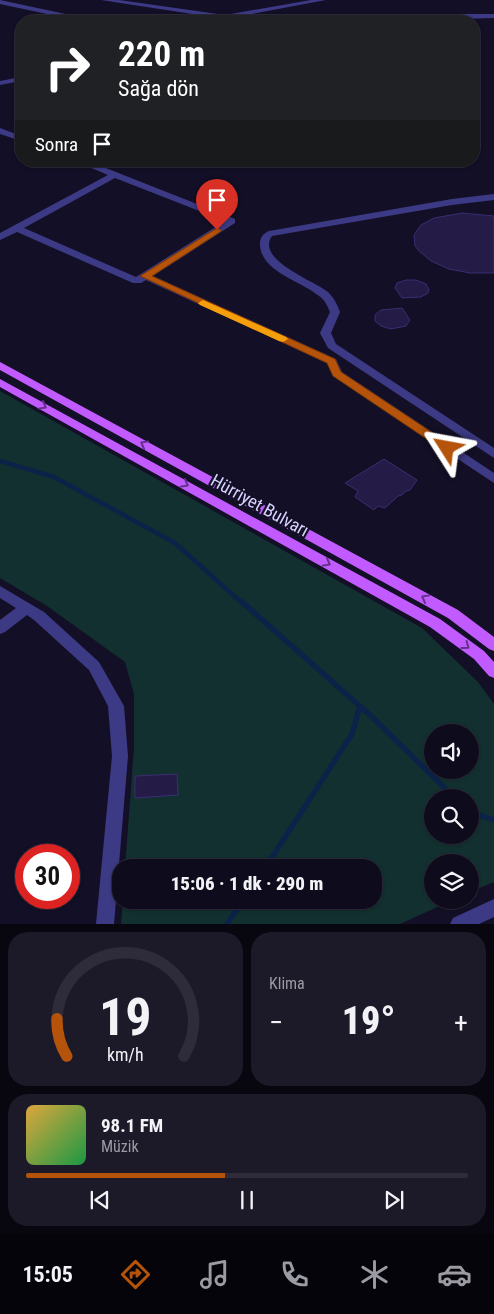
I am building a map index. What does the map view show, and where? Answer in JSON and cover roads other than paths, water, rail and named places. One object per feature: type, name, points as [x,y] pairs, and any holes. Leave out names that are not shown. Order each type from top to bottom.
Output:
[{"type":"main road","name":"Hürriyet Bulvarı","points":[[0,365],[453,614],[494,645]]},
{"type":"main road","name":"Hürriyet Bulvarı","points":[[0,382],[435,623],[479,655],[494,672]]},
{"type":"street","points":[[104,0],[211,15]]},
{"type":"street","points":[[237,15],[323,0]]},
{"type":"street","points":[[0,2],[61,15]]},
{"type":"street","points":[[480,16],[494,16]]},
{"type":"street","points":[[0,83],[15,80]]},
{"type":"street","points":[[0,131],[15,137]]},
{"type":"street","points":[[16,228],[137,281],[232,221],[94,167]]},
{"type":"street","points":[[0,237],[115,175]]},
{"type":"street","points":[[494,197],[452,202],[270,234],[265,239],[267,256],[334,303],[335,312],[325,330],[326,339],[332,346],[494,454]]},
{"type":"street","points":[[145,276],[332,361],[337,374],[494,479]]},
{"type":"street","points":[[0,591],[39,616],[94,666],[116,706],[120,756],[105,924]]},
{"type":"street","points":[[0,628],[26,608]]},
{"type":"street","points":[[459,924],[494,908]]},
{"type":"waterway","points":[[0,461],[54,477],[175,543],[242,603]]},
{"type":"waterway","points":[[241,601],[360,706]]},
{"type":"waterway","points":[[271,859],[352,734],[360,706]]},
{"type":"waterway","points":[[360,706],[446,789]]},
{"type":"waterway","points":[[479,815],[494,820]]},
{"type":"waterway","points":[[227,924],[237,909]]}]
